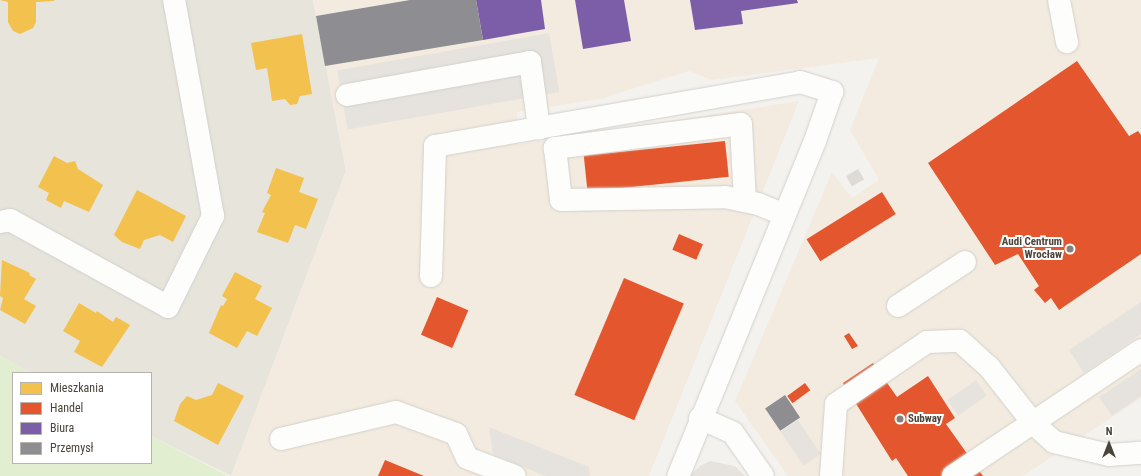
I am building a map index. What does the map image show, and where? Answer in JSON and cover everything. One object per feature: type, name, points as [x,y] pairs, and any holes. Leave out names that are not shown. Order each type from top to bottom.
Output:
[{"type":"street","points":[[0,222],[10,220],[168,307],[213,216],[174,0]]},
{"type":"street","points":[[1059,0],[1067,42]]},
{"type":"street","points":[[347,95],[530,62],[539,128]]},
{"type":"street","points":[[431,276],[434,146],[684,101],[800,82],[832,92],[815,141],[700,418],[678,476]]},
{"type":"street","points":[[745,201],[741,124],[555,148],[561,200],[725,197],[745,201],[785,215]]},
{"type":"street","points":[[898,306],[965,262]]},
{"type":"street","points":[[846,476],[832,466],[836,404],[926,342],[960,341],[989,368],[1033,423],[1054,442],[1108,455],[1141,453]]},
{"type":"street","points":[[953,476],[1141,350]]},
{"type":"street","points":[[280,439],[396,412],[456,434],[467,458],[515,476]]},
{"type":"street","points":[[700,418],[733,433],[763,476]]},
{"type":"shaded area","points":[[0,0],[313,0],[346,171],[231,476],[152,436],[152,372],[30,372],[0,356]]},
{"type":"shaded area","points":[[313,0],[1141,0],[1141,398],[1023,476],[788,476],[735,401],[832,172],[852,198],[879,180],[850,130],[879,58],[712,80],[689,71],[600,99],[517,112],[519,144],[799,101],[649,476],[231,476],[346,171]]},
{"type":"shaded area","points":[[549,33],[559,92],[348,129],[337,70]]},
{"type":"shaded area","points":[[1141,302],[1141,334],[1084,373],[1069,350]]},
{"type":"shaded area","points":[[1141,369],[1141,396],[1112,416],[1099,397]]},
{"type":"shaded area","points":[[976,380],[987,396],[958,416],[947,400]]},
{"type":"shaded area","points":[[798,420],[821,454],[804,466],[781,432]]},
{"type":"shaded area","points":[[489,427],[589,467],[590,476],[545,476],[493,454]]},
{"type":"shaded area","points":[[710,461],[735,466],[745,476],[689,476],[700,466]]},
{"type":"green space","points":[[0,356],[30,372],[12,372],[12,464],[152,464],[152,437],[228,476],[0,476]]},
{"type":"building: Mieszkania","points":[[0,0],[54,1],[36,2],[36,22],[33,28],[20,34],[13,31],[8,22],[8,2]]},
{"type":"building: Mieszkania","points":[[302,34],[312,94],[300,96],[297,104],[290,105],[285,99],[272,101],[267,68],[256,70],[251,43]]},
{"type":"building: Mieszkania","points":[[54,156],[67,163],[75,161],[78,169],[103,185],[89,212],[64,201],[61,208],[46,200],[49,193],[38,187]]},
{"type":"building: Mieszkania","points":[[276,168],[304,178],[299,192],[318,199],[306,229],[295,225],[288,243],[257,232],[265,213],[262,212],[271,195],[267,193]]},
{"type":"building: Mieszkania","points":[[137,190],[186,216],[173,242],[160,235],[144,240],[140,249],[122,242],[114,235]]},
{"type":"building: Mieszkania","points":[[2,260],[30,273],[29,275],[36,279],[24,299],[36,306],[25,324],[0,310],[3,298],[0,296]]},
{"type":"building: Mieszkania","points":[[235,272],[262,286],[255,299],[272,308],[257,336],[247,331],[237,348],[209,333],[221,305],[223,306],[227,299],[222,296]]},
{"type":"building: Mieszkania","points":[[79,303],[96,313],[97,311],[113,322],[116,317],[130,325],[102,367],[74,352],[80,341],[63,331]]},
{"type":"building: Mieszkania","points":[[218,383],[244,396],[218,445],[174,421],[180,404],[187,396],[196,400],[212,395]]},
{"type":"building: Handel","points":[[1077,61],[1129,136],[1138,131],[1141,135],[1141,254],[1059,310],[1051,298],[1045,303],[1034,290],[1039,286],[1018,254],[995,265],[928,163]]},
{"type":"building: Handel","points":[[725,141],[729,177],[588,192],[584,156]]},
{"type":"building: Handel","points":[[882,192],[896,214],[820,261],[807,239]]},
{"type":"building: Handel","points":[[679,234],[703,244],[696,260],[672,250]]},
{"type":"building: Handel","points":[[624,278],[684,303],[634,420],[574,395]]},
{"type":"building: Handel","points":[[437,297],[468,310],[452,348],[421,335]]},
{"type":"building: Handel","points":[[849,333],[858,346],[852,349],[844,336]]},
{"type":"building: Handel","points":[[873,363],[897,397],[928,376],[955,418],[946,424],[983,476],[908,476],[896,458],[892,461],[843,383]]},
{"type":"building: Handel","points":[[805,383],[810,390],[792,403],[787,396]]},
{"type":"building: Handel","points":[[385,460],[424,476],[378,476]]},
{"type":"building: Biura","points":[[476,0],[541,0],[545,29],[483,40]]},
{"type":"building: Biura","points":[[575,0],[624,0],[631,41],[583,49]]},
{"type":"building: Biura","points":[[690,0],[797,0],[798,3],[741,11],[743,24],[695,30]]},
{"type":"building: Przemysł","points":[[410,0],[476,0],[483,40],[325,66],[316,16]]},
{"type":"building: Przemysł","points":[[785,395],[800,417],[780,431],[765,408]]},
{"type":"building: Inne","points":[[858,169],[864,179],[852,186],[846,176]]},
{"type":"place","name":"Audi Centrum Wrocław","points":[[1070,249]]},
{"type":"place","name":"Subway","points":[[900,419]]}]
